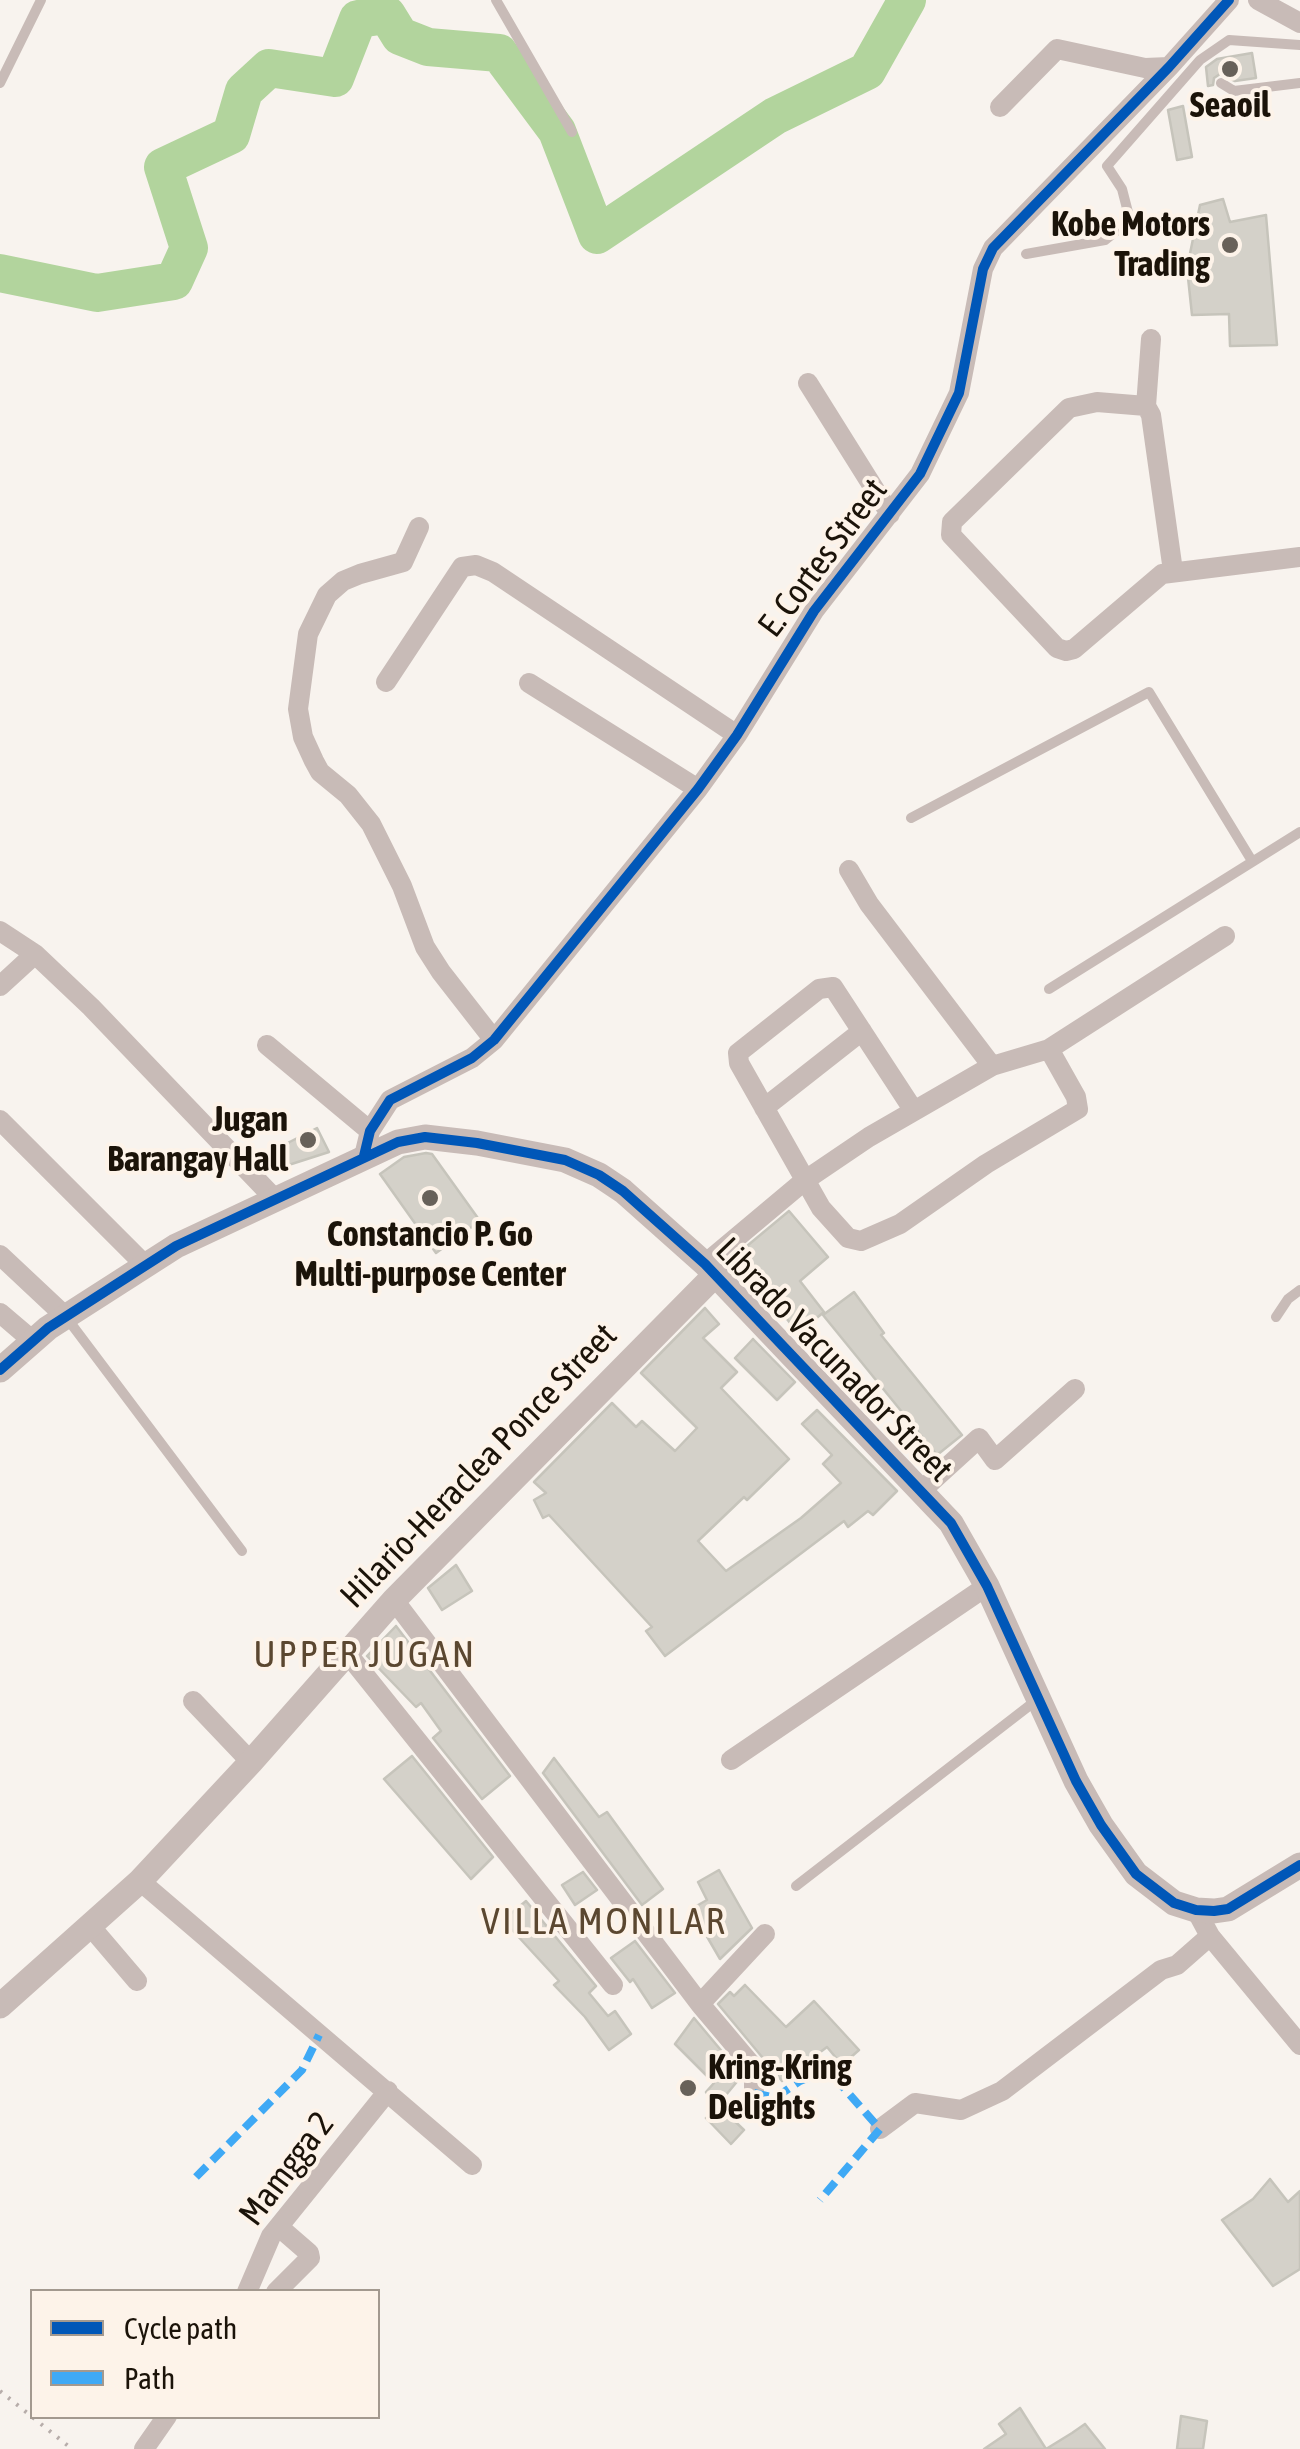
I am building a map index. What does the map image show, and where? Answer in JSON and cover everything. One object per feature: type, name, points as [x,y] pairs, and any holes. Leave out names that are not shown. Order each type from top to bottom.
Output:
[{"type":"street","name":"E. Cortes Street","points":[[367,1143],[380,1112],[400,1092],[472,1058],[494,1040],[698,789],[737,735],[785,652],[920,474],[959,393],[984,269],[993,248],[1229,0]]},
{"type":"street","points":[[1258,0],[1300,23]]},
{"type":"street","points":[[1000,107],[1058,49],[1145,68],[1169,67]]},
{"type":"street","points":[[1151,339],[1146,406],[1152,415],[1173,571]]},
{"type":"street","points":[[808,382],[890,514]]},
{"type":"street","points":[[1146,406],[1097,402],[1068,408],[952,522],[951,535],[1057,648],[1074,649],[1148,584],[1173,571],[1300,557]]},
{"type":"street","points":[[419,527],[403,562],[344,581],[328,596],[308,634],[298,709],[302,737],[320,772],[348,795],[371,824],[402,886],[424,946],[494,1040]]},
{"type":"street","points":[[386,682],[462,567],[476,565],[737,735]]},
{"type":"street","points":[[528,683],[698,789]]},
{"type":"street","points":[[850,870],[869,904],[992,1066]]},
{"type":"street","points":[[0,931],[35,954],[92,1007],[274,1198]]},
{"type":"street","points":[[710,1269],[804,1181],[869,1137],[992,1066],[1049,1050],[1225,936]]},
{"type":"street","points":[[0,986],[35,954]]},
{"type":"street","points":[[914,1112],[834,988],[819,989],[738,1053],[739,1063],[821,1208],[848,1238],[861,1241],[900,1224],[986,1164],[1078,1109],[1076,1097],[1049,1050]]},
{"type":"street","points":[[764,1108],[862,1031]]},
{"type":"street","points":[[267,1045],[367,1143]]},
{"type":"street","points":[[0,1120],[145,1265]]},
{"type":"street","name":"Librado Vacunador Street","points":[[0,1370],[65,1316],[145,1265],[274,1198],[367,1143],[425,1138],[510,1147],[564,1160],[599,1175],[710,1269],[950,1523],[987,1586],[1076,1781],[1121,1857],[1154,1890],[1174,1903],[1196,1910]]},
{"type":"street","points":[[0,1255],[65,1316]]},
{"type":"street","name":"Hilario-Heraclea Ponce Street","points":[[0,2006],[140,1881],[252,1762],[394,1600],[710,1269]]},
{"type":"street","points":[[0,1313],[32,1341]]},
{"type":"street","points":[[922,1490],[979,1438],[995,1460],[1075,1389]]},
{"type":"street","points":[[731,1760],[987,1586]]},
{"type":"street","points":[[394,1600],[700,2004],[754,2068],[754,2093]]},
{"type":"street","points":[[347,1653],[613,1984]]},
{"type":"street","points":[[193,1701],[252,1762]]},
{"type":"street","points":[[1300,1864],[1228,1910],[1196,1910],[1210,1936],[1300,2044]]},
{"type":"street","points":[[140,1881],[472,2165]]},
{"type":"street","points":[[91,1927],[137,1981]]},
{"type":"street","points":[[700,2004],[765,1934]]},
{"type":"street","points":[[880,2129],[915,2103],[960,2110],[1002,2090],[1161,1970],[1177,1965],[1210,1936]]},
{"type":"street","name":"Mamgga 2","points":[[248,2289],[278,2226],[388,2091]]},
{"type":"street","points":[[278,2226],[310,2258],[279,2289]]},
{"type":"street","points":[[144,2449],[165,2419]]},
{"type":"lane","points":[[0,83],[41,0]]},
{"type":"lane","points":[[496,0],[572,132]]},
{"type":"lane","points":[[1026,254],[1106,240],[1130,220],[1122,189],[1107,166],[1200,60],[1229,40],[1300,45]]},
{"type":"lane","points":[[1217,59],[1222,47]]},
{"type":"lane","points":[[1221,84],[1234,91],[1300,83]]},
{"type":"lane","points":[[911,818],[1149,692],[1252,861]]},
{"type":"lane","points":[[1049,989],[1300,832]]},
{"type":"lane","points":[[1276,1317],[1300,1290]]},
{"type":"lane","points":[[65,1316],[242,1550]]},
{"type":"lane","points":[[796,1886],[1038,1698]]},
{"type":"path","points":[[0,2391],[30,2415]]},
{"type":"path","points":[[35,2419],[72,2449]]},
{"type":"building","name":"Seaoil","points":[[1252,53],[1256,78],[1235,81],[1220,74],[1208,86],[1206,67],[1217,59]]},
{"type":"building","points":[[1183,106],[1192,157],[1177,160],[1168,110]]},
{"type":"building","name":"Kobe Motors Trading","points":[[1223,199],[1230,222],[1266,215],[1277,345],[1230,346],[1229,314],[1192,315],[1187,268],[1200,205]]},
{"type":"building","name":"Jugan Barangay Hall","points":[[317,1128],[329,1152],[276,1169],[268,1153]]},
{"type":"building","name":"Constancio P. Go Multi-purpose Center","points":[[432,1154],[480,1221],[436,1253],[380,1174],[404,1157]]},
{"type":"building","points":[[789,1211],[828,1257],[800,1281],[824,1312],[798,1333],[753,1276],[748,1281],[729,1261]]},
{"type":"building","points":[[854,1292],[884,1333],[881,1335],[962,1435],[937,1455],[823,1315]]},
{"type":"building","points":[[705,1308],[719,1324],[703,1338],[737,1372],[721,1388],[789,1459],[698,1541],[726,1571],[801,1518],[841,1483],[823,1464],[832,1455],[802,1424],[817,1410],[897,1491],[873,1515],[868,1511],[848,1527],[844,1521],[665,1656],[646,1631],[652,1627],[549,1515],[543,1518],[534,1500],[546,1493],[534,1482],[612,1403],[636,1427],[642,1421],[675,1451],[697,1428],[641,1373]]},
{"type":"building","points":[[753,1339],[795,1382],[777,1400],[735,1358]]},
{"type":"building","points":[[456,1565],[472,1591],[442,1610],[428,1588]]},
{"type":"building","points":[[396,1626],[510,1776],[482,1799],[433,1738],[441,1731],[421,1703],[416,1707],[367,1656]]},
{"type":"building","points":[[412,1756],[493,1857],[471,1879],[384,1779]]},
{"type":"building","points":[[554,1758],[599,1817],[607,1812],[663,1889],[642,1905],[543,1773]]},
{"type":"building","points":[[719,1870],[752,1928],[720,1959],[691,1909],[707,1900],[698,1882]]},
{"type":"building","points":[[583,1872],[597,1890],[575,1905],[562,1885]]},
{"type":"building","points":[[526,1901],[596,1986],[589,1993],[608,2016],[615,2011],[631,2034],[609,2050],[554,1985],[559,1981],[503,1920]]},
{"type":"building","points":[[635,1941],[675,1993],[652,2008],[633,1979],[630,1982],[611,1958]]},
{"type":"building","points":[[745,1985],[786,2027],[814,2001],[859,2050],[842,2065],[827,2047],[782,2081],[718,2004]]},
{"type":"building","points":[[694,2018],[740,2073],[716,2107],[706,2092],[714,2083],[675,2044]]},
{"type":"building","points":[[721,2108],[744,2130],[731,2144],[706,2118]]},
{"type":"building","points":[[1270,2179],[1288,2202],[1300,2191],[1300,2269],[1273,2286],[1222,2220],[1253,2199]]},
{"type":"building","points":[[1020,2408],[1046,2449],[984,2449],[1006,2434],[999,2424]]},
{"type":"building","points":[[1181,2416],[1207,2421],[1203,2449],[1177,2449]]},
{"type":"building","points":[[1085,2424],[1105,2449],[1046,2449],[1072,2433]]},
{"type":"waterway","points":[[0,273],[97,293],[174,281],[189,248],[163,167],[231,135],[244,91],[269,68],[335,78],[358,19],[387,15],[400,36],[428,47],[499,53],[557,131],[597,235],[775,116],[867,71],[907,0]]},
{"type":"marked path","points":[[196,2177],[302,2070],[319,2035]]},
{"type":"marked path","points":[[754,2093],[775,2098],[800,2081],[828,2070],[880,2129],[820,2200]]},
{"type":"cycle path","points":[[364,1156],[370,1131],[390,1100],[472,1058],[494,1040],[698,789],[737,735],[814,611],[920,474],[959,393],[983,269],[993,248],[1229,0]]},
{"type":"cycle path","points":[[0,1370],[48,1328],[176,1246],[398,1142],[425,1137],[565,1160],[623,1191],[705,1264],[951,1523],[987,1586],[1076,1781],[1136,1874],[1174,1903],[1214,1911],[1228,1909],[1300,1865]]},
{"type":"place","name":"Seaoil","points":[[1230,69]]},
{"type":"place","name":"Kobe Motors Trading","points":[[1230,245]]},
{"type":"place","name":"Jugan Barangay Hall","points":[[308,1140]]},
{"type":"place","name":"Constancio P. Go Multi-purpose Center","points":[[430,1198]]},
{"type":"place","name":"Kring-Kring Delights","points":[[688,2088]]},
{"type":"district","name":"UPPER JUGAN","points":[[365,1655]]},
{"type":"district","name":"VILLA MONILAR","points":[[604,1922]]}]
